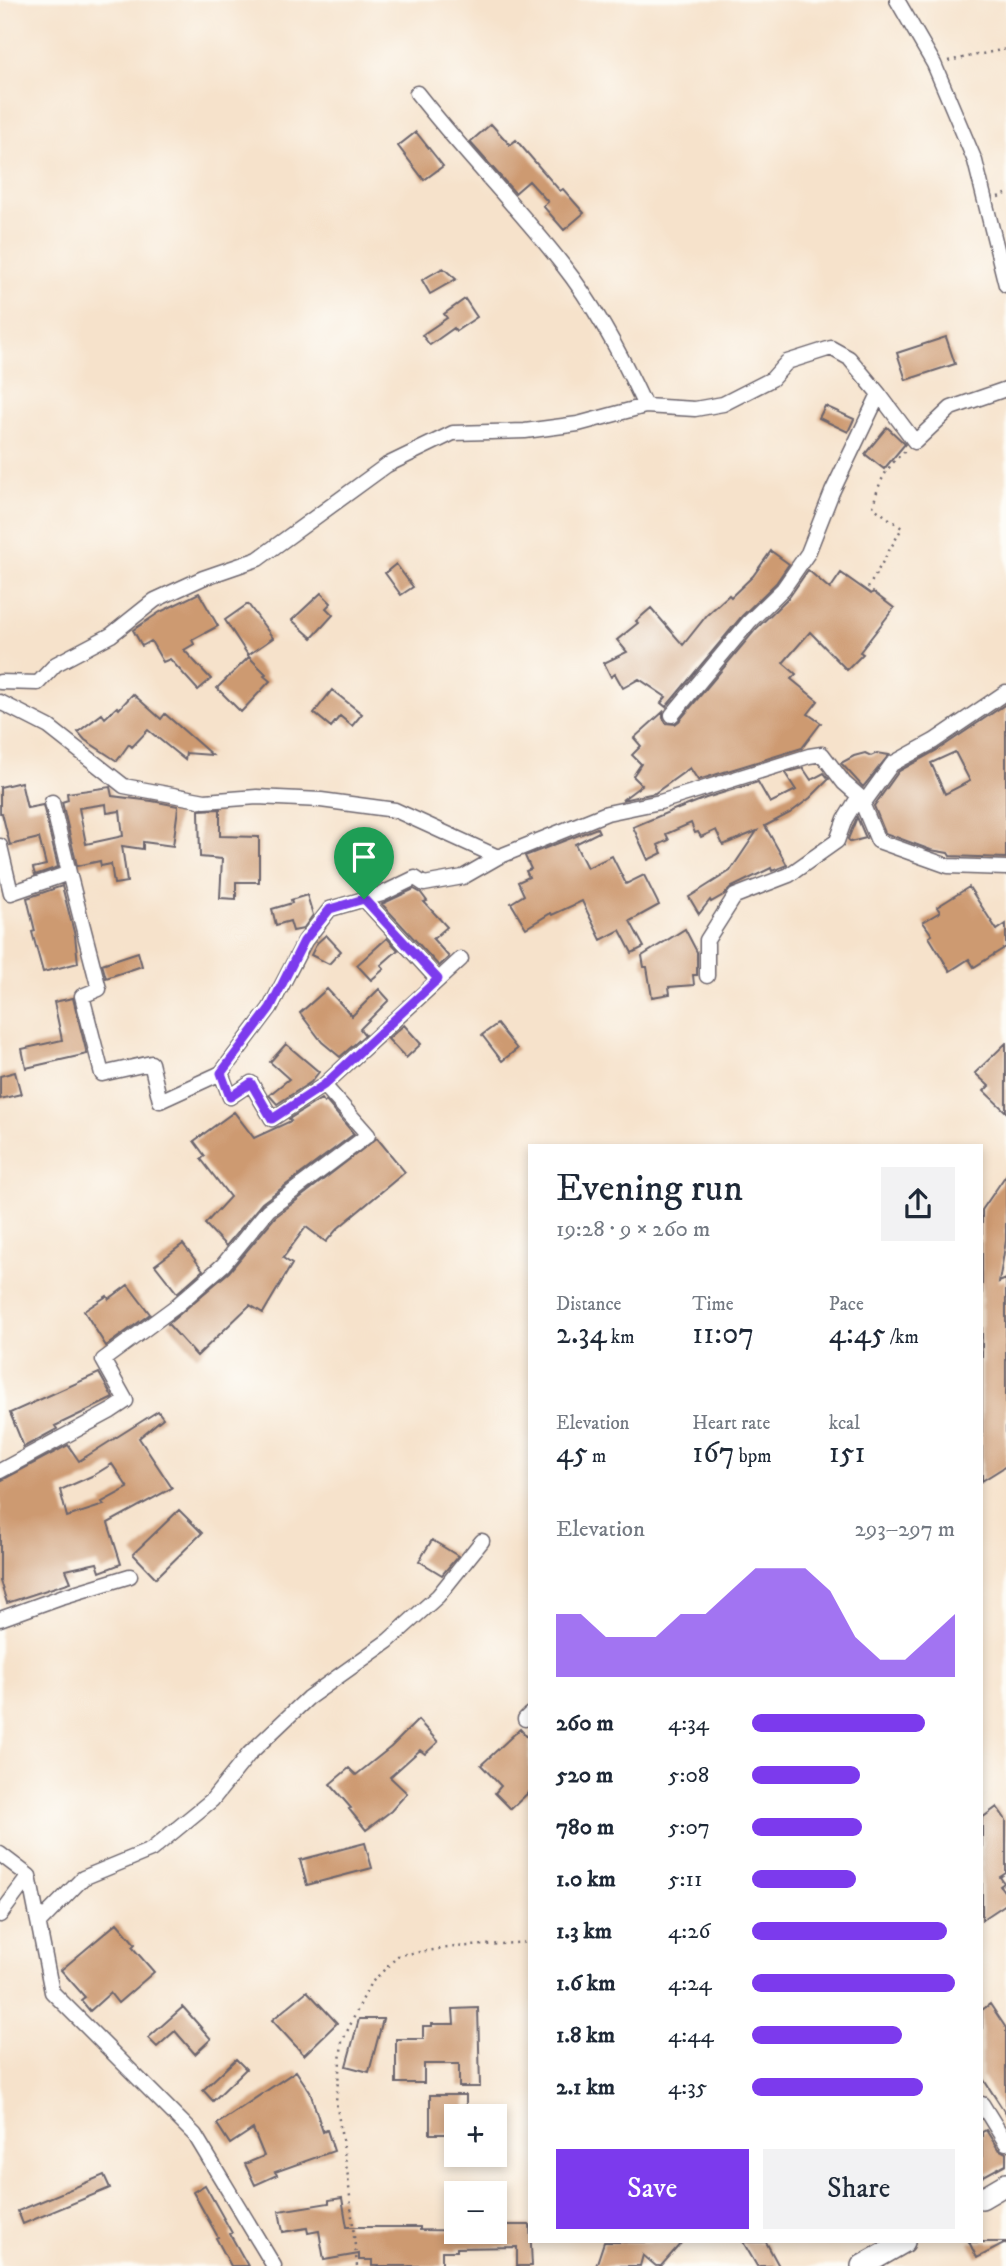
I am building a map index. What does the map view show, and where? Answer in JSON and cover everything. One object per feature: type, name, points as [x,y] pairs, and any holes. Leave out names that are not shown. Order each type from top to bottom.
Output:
[{"type":"main road","points":[[983,2197],[1006,2184]]},
{"type":"main road","points":[[862,2266],[902,2243]]},
{"type":"street","points":[[897,0],[934,64],[975,161],[1006,285]]},
{"type":"street","points":[[417,93],[451,138],[522,214],[564,266],[600,317],[645,406]]},
{"type":"street","points":[[0,682],[38,683],[56,664],[111,635],[155,600],[258,559],[387,465],[453,433],[524,430],[578,424],[645,406],[695,409],[723,404],[772,379],[787,362],[831,348],[849,358],[915,442],[951,408],[1006,389]]},
{"type":"street","points":[[672,715],[749,622],[783,589],[808,553],[832,492],[879,394]]},
{"type":"street","points":[[707,976],[706,940],[736,897],[789,875],[837,841],[845,819],[892,764],[934,741],[1006,692]]},
{"type":"street","points":[[0,702],[49,727],[124,786],[205,801],[257,797],[321,800],[395,810],[498,858]]},
{"type":"street","points":[[52,802],[99,989],[82,996],[102,1074],[151,1063],[160,1101],[221,1073],[270,1008],[304,941],[330,909],[382,894],[415,878],[424,884],[463,877],[498,858],[607,813],[660,802],[809,755],[822,754],[861,800],[878,841],[948,866],[1006,868]]},
{"type":"street","points":[[0,846],[11,893],[69,873]]},
{"type":"street","points":[[364,899],[438,979]]},
{"type":"street","points":[[221,1073],[230,1097],[251,1083],[272,1119],[324,1085],[461,959]]},
{"type":"street","points":[[0,1471],[126,1401],[103,1360],[175,1307],[223,1265],[268,1210],[368,1135],[324,1085]]},
{"type":"street","points":[[39,1923],[83,1878],[150,1850],[212,1800],[249,1754],[308,1698],[388,1641],[438,1596],[482,1541]]},
{"type":"street","points":[[0,1619],[130,1576]]},
{"type":"street","points":[[0,1854],[29,1876],[52,1992],[195,2135],[274,2266]]},
{"type":"street","points":[[0,1915],[29,1876]]},
{"type":"street","points":[[983,2106],[1006,2143]]},
{"type":"path","points":[[934,64],[1006,49]]},
{"type":"path","points":[[868,588],[902,528],[873,507],[878,485],[892,463],[915,442]]},
{"type":"path","points":[[357,2266],[348,2176],[336,2101],[342,2042],[370,1984],[399,1955],[455,1947],[528,1942]]},
{"type":"building","points":[[491,124],[510,145],[516,140],[560,191],[563,189],[584,213],[564,230],[543,206],[548,202],[529,181],[515,193],[470,142]]},
{"type":"building","points":[[416,132],[443,166],[424,180],[398,146]]},
{"type":"building","points":[[443,268],[456,279],[430,294],[422,280]]},
{"type":"building","points":[[465,299],[477,317],[456,331],[454,328],[430,345],[422,335],[447,318],[444,314]]},
{"type":"building","points":[[946,337],[955,364],[906,380],[897,353]]},
{"type":"building","points":[[825,406],[854,419],[848,432],[819,418]]},
{"type":"building","points":[[887,427],[905,444],[884,469],[865,454]]},
{"type":"building","points":[[771,551],[789,564],[776,583],[742,616],[666,707],[661,703],[666,697],[639,679],[623,688],[615,674],[611,677],[604,663],[627,652],[617,640],[651,608],[683,645],[707,615],[753,576]]},
{"type":"building","points":[[396,564],[413,587],[401,595],[385,573]]},
{"type":"building","points":[[808,570],[830,589],[841,573],[894,608],[860,652],[863,654],[847,670],[810,632],[783,663],[796,674],[791,679],[818,701],[808,714],[821,723],[802,748],[698,780],[690,768],[655,793],[622,800],[642,785],[633,776],[641,764],[632,755],[641,746],[634,738],[663,712],[666,723],[675,724],[679,721],[756,629],[790,596]]},
{"type":"building","points":[[199,593],[218,626],[192,640],[194,644],[184,650],[211,679],[198,690],[170,659],[163,662],[151,641],[142,646],[133,630],[160,612]]},
{"type":"building","points":[[321,593],[331,603],[326,608],[333,615],[312,638],[292,620]]},
{"type":"building","points":[[248,604],[273,638],[248,655],[225,620]]},
{"type":"building","points":[[249,657],[270,681],[241,712],[217,688]]},
{"type":"building","points":[[332,690],[362,714],[352,726],[340,716],[331,727],[314,713]]},
{"type":"building","points":[[133,694],[161,719],[165,714],[212,755],[186,753],[185,760],[148,730],[132,747],[129,744],[117,761],[85,740],[78,732],[102,714],[105,718],[117,707],[119,709]]},
{"type":"building","points":[[1006,704],[1006,858],[950,856],[948,853],[931,850],[885,833],[874,806],[899,771],[939,749]],"holes":[[[955,752],[970,781],[945,794],[931,763]]]},
{"type":"building","points":[[865,753],[871,756],[877,753],[889,755],[863,787],[841,763]]},
{"type":"building","points":[[803,768],[811,780],[824,773],[829,779],[790,813],[765,826],[787,865],[772,871],[771,868],[732,887],[725,894],[711,902],[710,900],[699,914],[689,897],[730,871],[757,831],[723,845],[716,830],[701,837],[698,832],[695,833],[691,823],[666,834],[669,840],[658,845],[662,853],[648,860],[633,827],[678,808],[758,782],[770,803],[796,790],[785,773]]},
{"type":"building","points":[[21,782],[27,808],[43,805],[58,867],[35,875],[33,868],[46,865],[39,838],[10,845],[0,813],[0,787]]},
{"type":"building","points":[[110,787],[112,796],[178,806],[173,846],[143,842],[143,849],[122,846],[127,882],[114,884],[111,864],[101,866],[100,861],[77,866],[62,802],[68,800],[67,793]],"holes":[[[106,804],[107,813],[120,811],[123,836],[86,844],[79,808]]]},
{"type":"building","points":[[220,809],[220,836],[259,837],[259,882],[236,882],[236,899],[220,898],[222,859],[200,857],[199,810]]},
{"type":"building","points":[[857,817],[866,838],[850,842],[848,839]]},
{"type":"building","points":[[597,828],[599,832],[575,844],[587,868],[612,856],[626,884],[644,875],[659,905],[630,921],[644,947],[632,953],[620,930],[601,940],[582,901],[552,915],[551,913],[526,928],[511,903],[524,895],[518,882],[529,877],[526,871],[531,869],[525,856]]},
{"type":"building","points":[[62,886],[75,936],[78,963],[43,972],[32,932],[35,931],[27,898]]},
{"type":"building","points":[[969,887],[997,930],[1006,924],[1006,947],[974,967],[969,959],[950,971],[923,922],[940,912],[937,907]]},
{"type":"building","points":[[414,889],[421,893],[427,901],[424,902],[447,927],[433,939],[449,957],[439,966],[382,904]]},
{"type":"building","points":[[307,895],[313,915],[303,929],[293,931],[290,921],[276,925],[272,909]]},
{"type":"building","points":[[685,929],[697,952],[694,985],[669,987],[670,994],[652,997],[647,967],[644,967],[642,956]]},
{"type":"building","points":[[326,935],[341,951],[329,964],[311,955],[317,943]]},
{"type":"building","points":[[387,938],[398,950],[381,965],[384,969],[371,980],[357,965]]},
{"type":"building","points":[[138,952],[142,966],[106,978],[102,964]]},
{"type":"building","points":[[327,989],[352,1016],[379,989],[389,1000],[360,1029],[365,1035],[340,1057],[322,1042],[300,1013]]},
{"type":"building","points":[[73,998],[87,1054],[26,1068],[22,1049],[62,1040],[54,1002]]},
{"type":"building","points":[[497,1024],[517,1049],[502,1061],[482,1035]]},
{"type":"building","points":[[404,1025],[421,1044],[406,1058],[388,1039]]},
{"type":"building","points":[[1006,1043],[1006,1112],[984,1091],[989,1086],[975,1073]]},
{"type":"building","points":[[286,1044],[319,1072],[311,1082],[277,1104],[269,1095],[289,1079],[270,1062]]},
{"type":"building","points":[[15,1072],[21,1094],[0,1099],[0,1076]]},
{"type":"building","points":[[321,1099],[324,1103],[326,1101],[354,1134],[262,1203],[226,1246],[205,1224],[230,1197],[201,1159],[205,1156],[194,1141],[234,1112],[254,1138],[291,1121],[289,1119]]},
{"type":"building","points":[[377,1138],[405,1172],[337,1229],[326,1242],[306,1227],[283,1258],[292,1264],[263,1313],[250,1305],[197,1356],[168,1324],[229,1272],[275,1217]]},
{"type":"building","points":[[1006,1175],[1006,1241],[999,1282],[1006,1279],[1006,1466],[983,1480],[983,1209]]},
{"type":"building","points":[[183,1244],[203,1270],[177,1293],[155,1265]]},
{"type":"building","points":[[128,1285],[150,1314],[106,1346],[84,1311],[107,1296],[109,1299]]},
{"type":"building","points":[[99,1373],[113,1398],[55,1426],[57,1429],[24,1447],[10,1413]]},
{"type":"building","points":[[158,1411],[163,1418],[139,1438],[172,1488],[108,1523],[121,1564],[100,1572],[97,1563],[66,1570],[71,1582],[7,1603],[0,1581],[0,1481],[68,1445],[79,1461]],"holes":[[[112,1464],[128,1488],[102,1502],[104,1505],[67,1517],[60,1490]]]},
{"type":"building","points":[[179,1510],[202,1533],[156,1578],[133,1554]]},
{"type":"building","points":[[432,1540],[458,1556],[442,1575],[419,1561]]},
{"type":"building","points":[[418,1720],[438,1742],[425,1754],[420,1750],[390,1777],[407,1793],[391,1811],[366,1830],[330,1784],[349,1768],[356,1775],[391,1747]]},
{"type":"building","points":[[520,1729],[528,1738],[528,1793],[511,1809],[495,1793],[501,1786],[481,1765]]},
{"type":"building","points":[[997,1807],[1006,1820],[1006,1873],[1000,1877],[1004,1883],[1000,1886],[1006,1894],[1006,1904],[983,1919],[983,1817]]},
{"type":"building","points":[[365,1843],[372,1868],[307,1885],[300,1860]]},
{"type":"building","points":[[117,1923],[135,1944],[132,1947],[154,1972],[118,2003],[110,1993],[90,2011],[81,2000],[85,1997],[61,1970]]},
{"type":"building","points":[[307,1991],[337,2023],[304,2055],[272,2020]]},
{"type":"building","points":[[990,2004],[1006,2028],[1006,2114],[983,2079],[983,2009]]},
{"type":"building","points":[[183,2007],[211,2039],[195,2054],[175,2031],[157,2047],[148,2038]]},
{"type":"building","points":[[478,2008],[480,2087],[459,2087],[459,2064],[424,2064],[424,2083],[396,2083],[396,2039],[423,2039],[423,2026],[454,2024],[453,2009]]},
{"type":"building","points":[[359,2019],[383,2019],[369,2072],[346,2066]]},
{"type":"building","points":[[236,2059],[246,2069],[213,2101],[203,2090]]},
{"type":"building","points":[[296,2071],[310,2092],[323,2132],[327,2130],[334,2151],[275,2172],[277,2175],[255,2185],[245,2164],[264,2156],[253,2129],[230,2144],[217,2124]]},
{"type":"building","points":[[430,2095],[466,2095],[466,2104],[444,2104],[444,2134],[430,2134]]},
{"type":"building","points":[[986,2130],[998,2149],[1006,2153],[1006,2164],[983,2176],[983,2132]]},
{"type":"building","points":[[104,2175],[110,2188],[23,2224],[18,2211]]},
{"type":"building","points":[[205,2185],[248,2266],[231,2266],[216,2238],[218,2237],[193,2192]]},
{"type":"building","points":[[342,2198],[347,2227],[420,2227],[420,2230],[444,2230],[444,2244],[507,2244],[507,2225],[528,2225],[532,2266],[517,2266],[517,2247],[457,2248],[457,2251],[442,2251],[442,2266],[372,2266],[372,2260],[359,2260],[359,2254],[324,2260],[319,2231],[308,2233],[307,2228],[283,2232],[279,2211],[329,2203],[329,2200]]},
{"type":"building","points":[[1006,2242],[1006,2243],[977,2258],[970,2243]]},
{"type":"building","points":[[604,2243],[681,2243],[661,2266],[656,2266],[643,2255],[640,2266],[596,2266]]},
{"type":"building","points":[[744,2243],[767,2243],[779,2266],[757,2266]]},
{"type":"route","points":[[364,899],[438,979],[324,1085],[272,1119],[251,1083],[230,1097],[221,1073],[270,1008],[304,941],[330,909],[364,899]]}]
